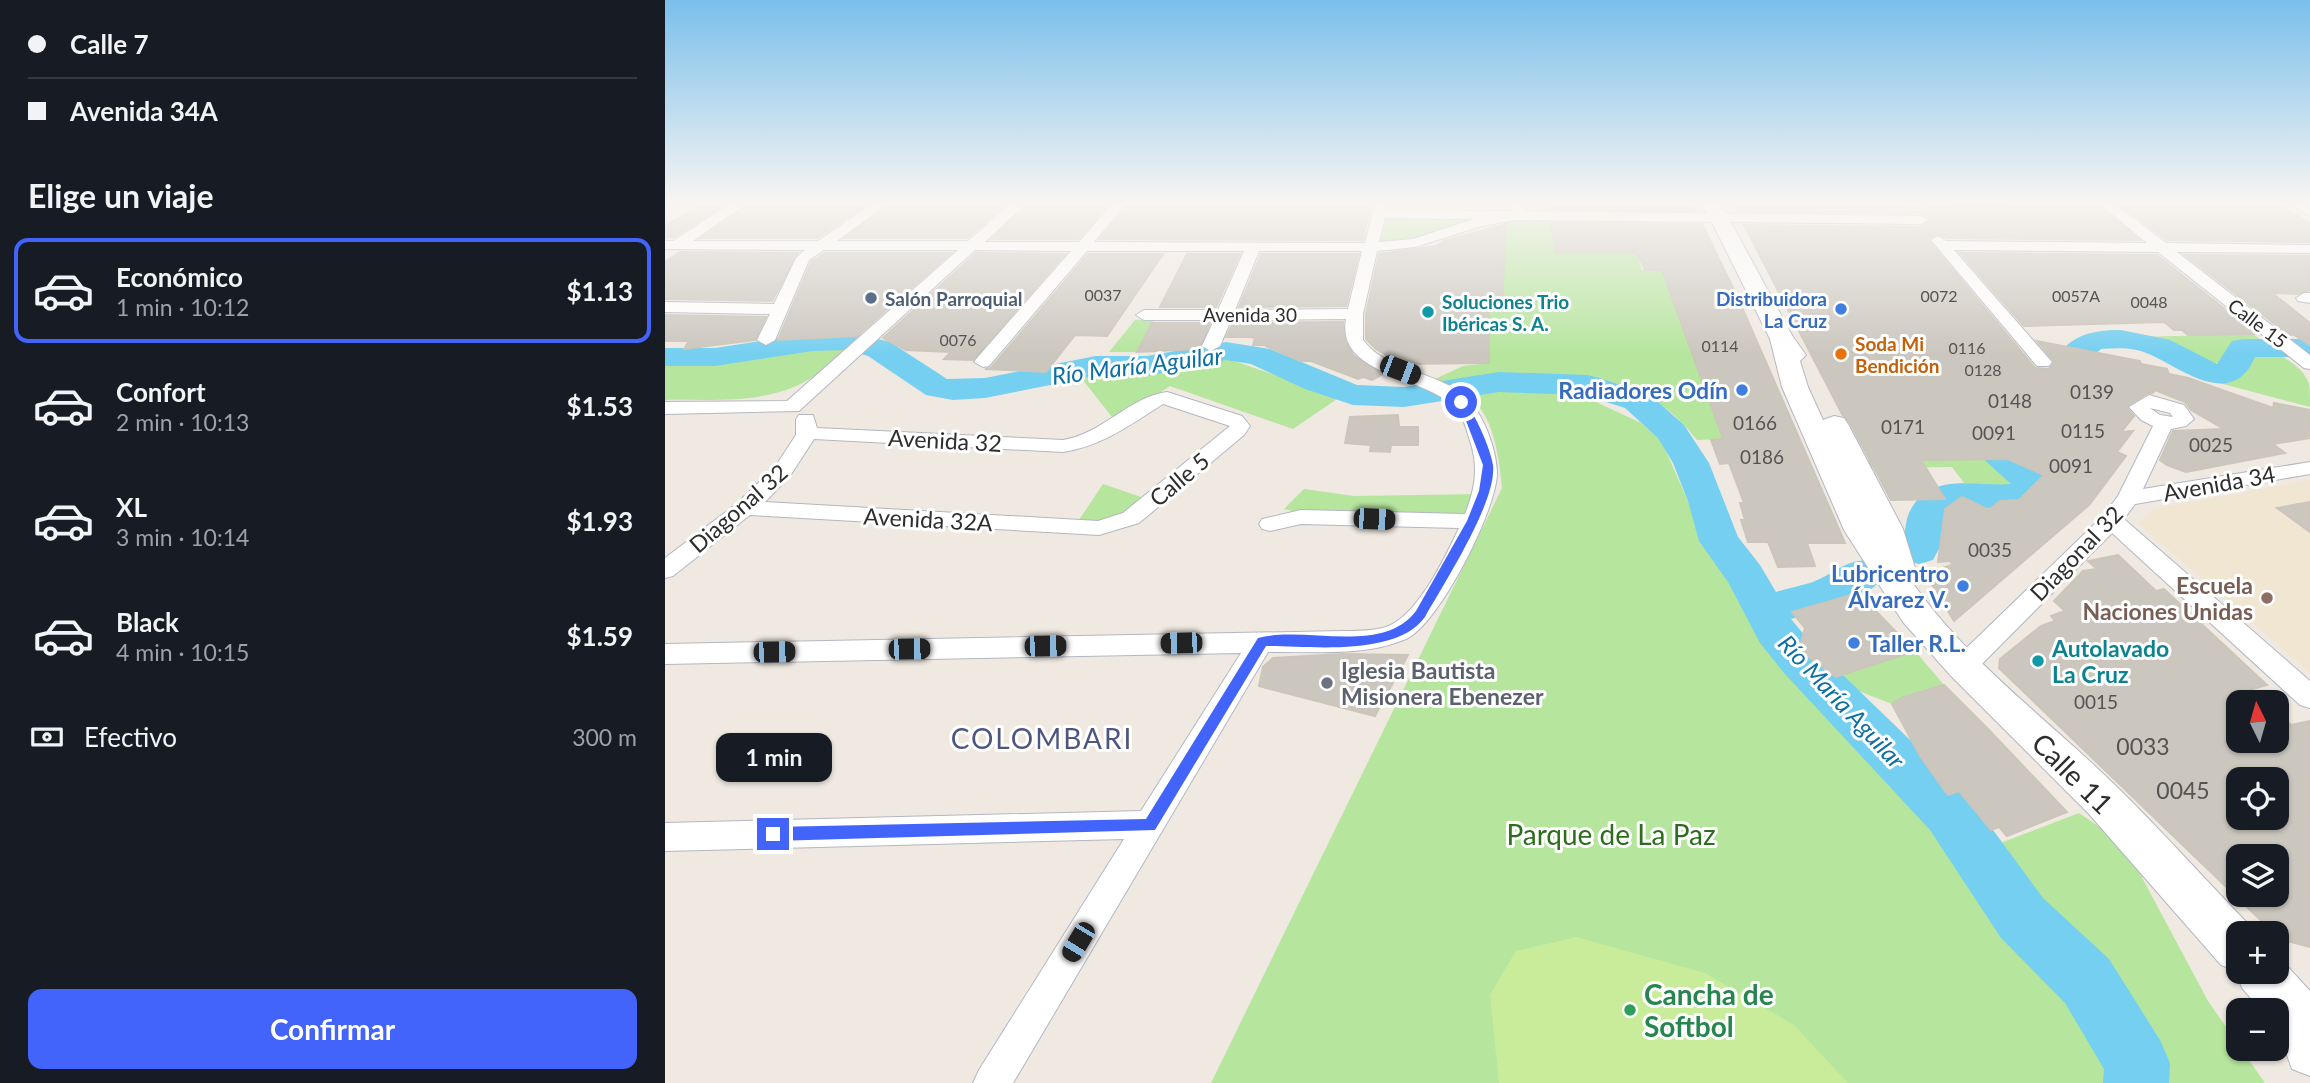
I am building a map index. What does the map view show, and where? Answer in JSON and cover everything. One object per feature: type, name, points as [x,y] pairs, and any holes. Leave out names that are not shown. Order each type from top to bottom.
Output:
[{"type":"main road","name":"Calle 11","points":[[1738,255],[1782,339],[1794,387],[1860,530],[1923,623],[2103,802],[2226,935]]},
{"type":"main road","points":[[2271,984],[2307,1023]]},
{"type":"street","points":[[766,340],[797,267],[809,255]]},
{"type":"street","points":[[792,407],[962,255]]},
{"type":"street","points":[[983,362],[1076,255]]},
{"type":"street","points":[[1211,346],[1251,255]]},
{"type":"street","points":[[665,654],[1343,641],[1400,633],[1421,614],[1472,521],[1484,491],[1488,465],[1469,413],[1461,402],[1423,379],[1377,361],[1363,352],[1355,342],[1355,314],[1370,255]]},
{"type":"street","points":[[1950,255],[2043,362]]},
{"type":"street","name":"Calle 15","points":[[2170,255],[2305,360]]},
{"type":"street","points":[[665,307],[780,309]]},
{"type":"street","name":"Avenida 30","points":[[1144,315],[1355,314]]},
{"type":"street","name":"Calle 5","points":[[1082,443],[1101,435],[1158,399],[1167,398],[1235,421],[1240,426],[1131,519],[1113,526]]},
{"type":"street","points":[[667,410],[792,407],[799,410],[806,420],[808,433]]},
{"type":"street","name":"Diagonal 32","points":[[1964,666],[2112,520],[2128,498],[2164,423]]},
{"type":"street","name":"Avenida 32","points":[[808,433],[1063,446],[1082,443]]},
{"type":"street","name":"Diagonal 32","points":[[665,570],[744,508],[788,467],[808,433]]},
{"type":"street","name":"Avenida 34","points":[[2128,498],[2310,468]]},
{"type":"street","name":"Avenida 32A","points":[[744,508],[1099,528],[1113,526]]},
{"type":"street","points":[[1271,524],[1301,517],[1472,521]]},
{"type":"street","points":[[2112,520],[2310,697]]},
{"type":"street","points":[[992,1083],[1262,641]]},
{"type":"street","points":[[665,837],[1150,825]]},
{"type":"shaded area","name":"Escuela Naciones Unidas","points":[[2310,480],[2310,673],[2138,523],[2154,509]]},
{"type":"green space","name":"Parque de La Paz","points":[[1504,255],[1637,255],[1642,270],[1662,270],[1723,439],[1697,440],[1671,412],[1631,390],[1579,380],[1581,395],[1641,423],[1661,440],[1700,528],[1749,612],[1961,858],[2079,813],[2110,834],[2139,872],[2208,1001],[2226,1027],[2226,1061],[2250,1061],[2265,1083],[1211,1083],[1502,488],[1497,450],[1489,425],[1476,403],[1467,394],[1501,387],[1502,378],[1451,387],[1435,379],[1463,366],[1489,363],[1489,304],[1502,304]]},
{"type":"green space","points":[[1154,319],[1137,352],[1109,352],[1135,320]]},
{"type":"green space","points":[[2253,334],[2263,342],[2238,342],[2230,346],[2229,356],[2220,362],[2205,365],[2169,347],[2138,337]]},
{"type":"green space","points":[[811,345],[849,345],[808,380],[774,394],[720,400],[665,400],[665,360],[714,360]]},
{"type":"green space","points":[[2258,349],[2280,356],[2301,371],[2309,384],[2310,407],[2204,379],[2236,373],[2251,360],[2250,352]]},
{"type":"green space","points":[[1204,359],[1231,360],[1340,397],[1293,429],[1170,386],[1121,418],[1112,417],[1082,379]]},
{"type":"green space","points":[[1993,459],[2021,480],[2011,490],[1964,483],[1952,467],[1871,468],[1867,461]]},
{"type":"green space","points":[[1103,484],[1141,497],[1113,517],[1079,520]]},
{"type":"green space","points":[[1304,489],[1354,496],[1481,494],[1471,519],[1303,514],[1284,509]]},
{"type":"green space","points":[[1915,651],[1944,685],[1901,698],[1892,704],[1851,688],[1836,677]]},
{"type":"green space","name":"Cancha de Softbol","points":[[1576,937],[1705,973],[1794,1025],[1848,1083],[1499,1083],[1490,995],[1516,951]]},
{"type":"building","points":[[676,255],[797,255],[772,301],[665,299],[665,262]]},
{"type":"building","points":[[823,255],[949,255],[857,336],[778,340],[811,262]]},
{"type":"building","points":[[974,255],[1065,255],[973,360],[944,359],[951,352],[906,350],[883,338]]},
{"type":"building","points":[[1088,255],[1163,255],[1107,336],[1075,335],[1046,372],[985,369],[991,368]]},
{"type":"building","points":[[1187,255],[1240,255],[1216,307],[1160,307]]},
{"type":"building","points":[[1261,255],[1359,255],[1346,306],[1239,307]]},
{"type":"building","points":[[1379,255],[1504,255],[1502,304],[1489,304],[1489,363],[1402,364],[1376,349],[1366,339],[1366,314]]},
{"type":"building","points":[[1638,255],[1717,255],[1845,543],[1807,543],[1815,566],[1778,567],[1768,542],[1748,542],[1741,520],[1745,520],[1740,503],[1744,503],[1729,463],[1720,464],[1711,440],[1723,439],[1662,270],[1645,270]]},
{"type":"building","points":[[1759,255],[1940,255],[2035,368],[2049,369],[2055,362],[2037,341],[2140,361],[2141,364],[2167,369],[2169,374],[2188,378],[2273,408],[2274,403],[2310,410],[2310,438],[2273,444],[2285,453],[2186,472],[2160,460],[2173,431],[2224,429],[2191,410],[2185,402],[2155,390],[2148,393],[2126,407],[2134,416],[2121,432],[2133,431],[2117,452],[2126,456],[2089,505],[1954,621],[1925,573],[1952,565],[1951,561],[1938,562],[1945,509],[1962,497],[1989,510],[2000,501],[2019,500],[2044,475],[2008,459],[1921,460],[1945,499],[1891,500],[1850,423],[1842,414]]},
{"type":"building","points":[[1961,255],[2157,255],[2256,334],[2188,335],[2182,330],[2174,330],[2164,322],[2024,326]]},
{"type":"building","points":[[2185,255],[2310,256],[2310,290],[2298,294],[2272,293],[2310,323],[2310,345],[2294,335],[2289,335]]},
{"type":"building","points":[[665,315],[766,317],[755,340],[684,349],[689,341],[665,341]]},
{"type":"building","points":[[1343,322],[1345,340],[1353,355],[1383,374],[1372,380],[1363,377],[1358,379],[1311,361],[1300,361],[1264,345],[1253,345],[1255,338],[1226,337],[1233,323]]},
{"type":"building","points":[[1152,323],[1210,323],[1200,349],[1137,352]]},
{"type":"building","points":[[1398,415],[1399,427],[1418,427],[1418,445],[1391,445],[1390,452],[1370,451],[1371,445],[1345,443],[1350,417]]},
{"type":"building","points":[[2310,502],[2310,532],[2277,508]]},
{"type":"building","points":[[2118,555],[2156,591],[2164,589],[2267,685],[2253,690],[2226,690],[2226,753],[2289,753],[2289,723],[2310,721],[2310,947],[2289,941],[2289,921],[2262,921],[2247,907],[2289,907],[2289,844],[2226,844],[2226,887],[1999,668],[2000,659],[2041,626],[2055,621],[2051,616],[2065,611],[2054,601],[2083,571],[2097,569],[2088,561]]},
{"type":"building","name":"Taller R.L.","points":[[1858,593],[1915,651],[1836,677],[1799,650],[1805,628],[1792,612]]},
{"type":"building","name":"Iglesia Bautista Misionera Ebenezer","points":[[1343,654],[1408,655],[1375,716],[1259,686],[1263,667],[1273,658]]},
{"type":"building","points":[[1944,685],[2067,812],[2007,836],[1999,827],[1991,830],[1959,791],[1948,795],[1920,756],[1892,704],[1901,698]]},
{"type":"waterway","points":[[2058,396],[2064,376],[2075,355],[2084,345],[2100,340],[2121,339],[2152,344],[2194,367],[2217,374],[2227,372],[2236,364],[2243,348],[2310,348]]},
{"type":"waterway","name":"Río María Aguilar","points":[[665,357],[715,357],[812,342],[849,341],[879,349],[938,388],[953,390],[985,388],[1096,366],[1147,366],[1226,351],[1259,356],[1316,382],[1353,395],[1404,397],[1499,382],[1587,385],[1637,401],[1672,432],[1691,463],[1707,501],[1719,541],[1745,575],[1765,611]]},
{"type":"waterway","points":[[1919,550],[1926,535],[1929,510],[1940,501],[1960,494],[2015,496],[2024,493],[2029,487],[2030,477],[2007,463],[1974,434],[1974,426],[1980,421]]},
{"type":"waterway","points":[[1765,611],[1827,593],[1865,573]]},
{"type":"waterway","name":"Río María Aguilar","points":[[1765,611],[1776,631],[1800,661],[1949,813],[2022,918],[2087,981],[2137,1063],[2136,1083]]},
{"type":"place","name":"Salón Parroquial","points":[[871,298]]},
{"type":"place","name":"Distribuidora La Cruz","points":[[1841,309]]},
{"type":"place","name":"Soluciones Trio Ibéricas S. A.","points":[[1428,312]]},
{"type":"place","name":"Soda Mi Bendición","points":[[1841,354]]},
{"type":"place","name":"Radiadores Odín","points":[[1742,390]]},
{"type":"place","name":"Lubricentro Álvarez V.","points":[[1963,586]]},
{"type":"place","name":"Escuela Naciones Unidas","points":[[2267,598]]},
{"type":"place","name":"Taller R.L.","points":[[1854,643]]},
{"type":"place","name":"Autolavado La Cruz","points":[[2038,661]]},
{"type":"place","name":"Iglesia Bautista Misionera Ebenezer","points":[[1327,683]]},
{"type":"place","name":"Cancha de Softbol","points":[[1630,1010]]},
{"type":"district","name":"COLOMBARI","points":[[1042,738]]},
{"type":"route","points":[[773,834],[1150,825],[1262,641],[1343,641],[1383,637],[1400,633],[1421,614],[1472,521],[1484,491],[1488,465],[1469,413],[1461,402]]}]
